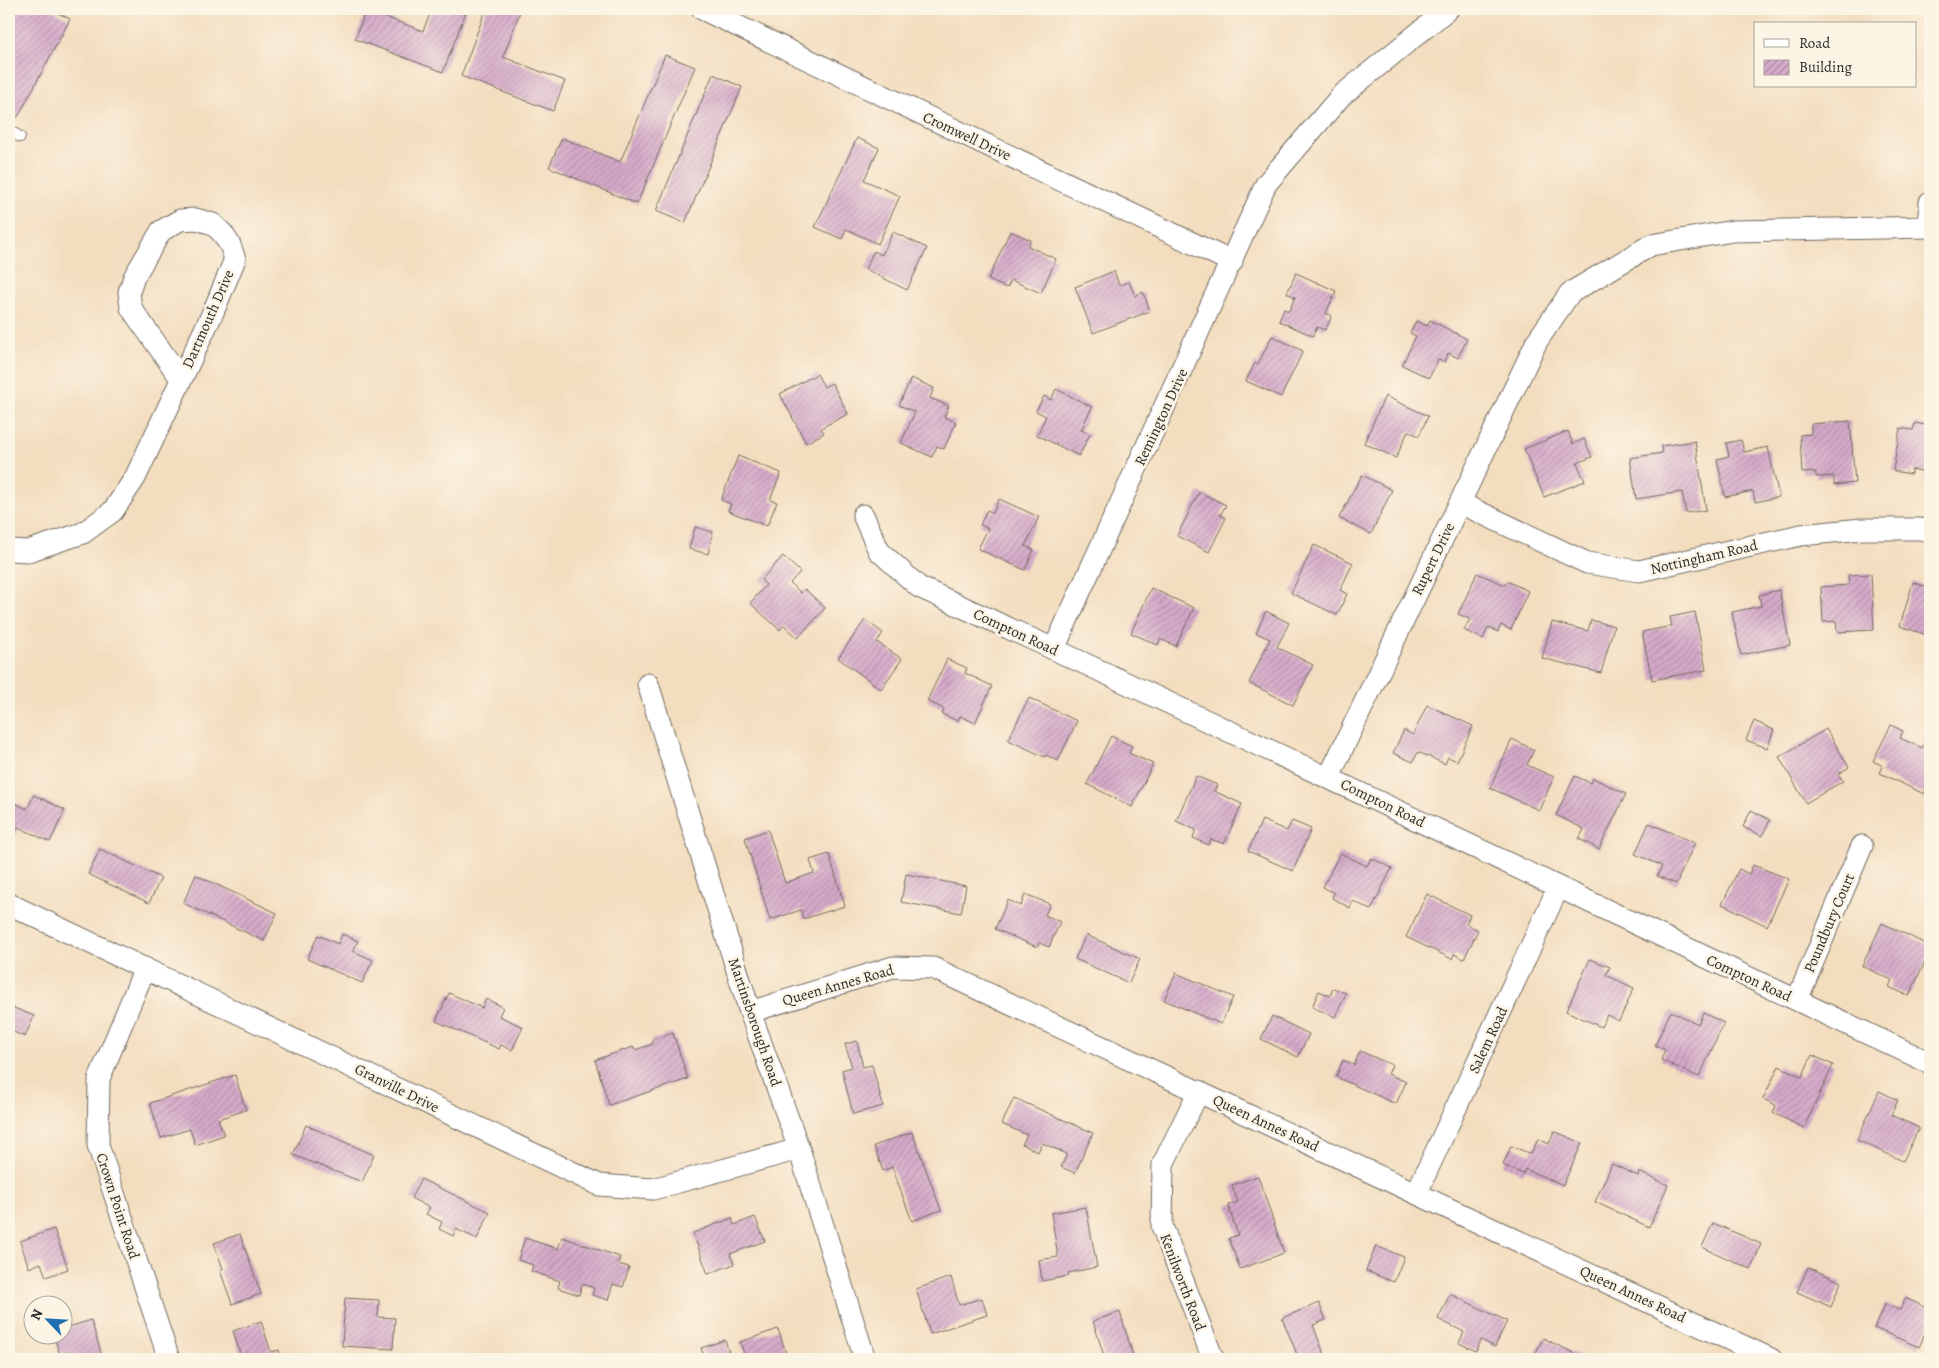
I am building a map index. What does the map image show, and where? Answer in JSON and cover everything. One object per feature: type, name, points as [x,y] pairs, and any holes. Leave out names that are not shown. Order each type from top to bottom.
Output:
[{"type":"street","name":"Cromwell Drive","points":[[702,9],[1232,262]]},
{"type":"street","name":"Remington Drive","points":[[1054,649],[1266,184],[1341,96],[1448,9]]},
{"type":"street","points":[[1929,227],[1930,202]]},
{"type":"street","name":"Dartmouth Drive","points":[[9,550],[28,551],[84,533],[113,511],[135,478],[181,379],[235,259],[230,245],[223,234],[213,224],[196,219],[180,220],[161,232],[134,277],[130,292],[131,308],[181,379]]},
{"type":"street","name":"Rupert Drive","points":[[1329,777],[1537,341],[1570,293],[1652,245],[1733,231],[1929,227]]},
{"type":"street","name":"Nottingham Road","points":[[1460,503],[1587,563],[1639,571],[1801,535],[1862,529],[1920,529],[1930,531]]},
{"type":"street","name":"Compton Road","points":[[863,515],[878,551],[919,587],[1329,777],[1558,888],[1930,1063]]},
{"type":"street","name":"Martinsborough Road","points":[[648,684],[750,1012],[799,1149],[865,1359]]},
{"type":"street","name":"Poundbury Court","points":[[1797,1000],[1862,846]]},
{"type":"street","name":"Salem Road","points":[[1417,1192],[1558,888]]},
{"type":"street","name":"Granville Drive","points":[[9,904],[599,1185],[653,1189],[799,1149]]},
{"type":"street","name":"Queen Annes Road","points":[[750,1012],[893,967],[933,968],[1417,1192],[1771,1359]]},
{"type":"street","name":"Crown Point Road","points":[[145,968],[99,1079],[98,1145],[169,1359]]},
{"type":"street","name":"Kenilworth Road","points":[[1199,1091],[1163,1164],[1162,1226],[1213,1359]]},
{"type":"lane","points":[[9,130],[20,138]]},
{"type":"building","points":[[10,9],[50,9],[70,19],[18,117],[9,113]]},
{"type":"building","points":[[432,9],[467,9],[443,72],[355,39],[366,10],[423,31]]},
{"type":"building","points":[[486,9],[521,9],[503,57],[565,81],[553,111],[461,76]]},
{"type":"building","points":[[665,55],[695,67],[637,204],[549,167],[562,138],[620,162]]},
{"type":"building","points":[[713,74],[742,87],[685,223],[656,211]]},
{"type":"building","points":[[857,138],[879,148],[864,180],[900,196],[878,244],[846,229],[842,239],[815,227]]},
{"type":"building","points":[[1010,231],[1031,240],[1028,246],[1056,259],[1041,293],[1011,280],[1007,288],[988,280]]},
{"type":"building","points":[[893,232],[927,248],[907,290],[865,269],[874,251],[882,255]]},
{"type":"building","points":[[1114,271],[1119,285],[1129,282],[1135,296],[1143,292],[1150,311],[1093,333],[1075,287]]},
{"type":"building","points":[[1296,273],[1336,291],[1326,313],[1332,316],[1325,330],[1317,327],[1313,336],[1279,321],[1284,309],[1289,311],[1295,297],[1287,293]]},
{"type":"building","points":[[1430,320],[1467,339],[1458,358],[1448,353],[1444,362],[1438,360],[1429,378],[1402,365],[1416,336],[1410,333],[1416,321],[1427,326]]},
{"type":"building","points":[[1272,336],[1303,351],[1281,397],[1246,381],[1255,363],[1258,364]]},
{"type":"building","points":[[817,374],[824,387],[832,383],[848,414],[821,428],[824,433],[806,443],[780,394]]},
{"type":"building","points":[[911,378],[934,388],[930,398],[949,406],[944,417],[956,422],[944,449],[937,446],[932,457],[901,443],[915,412],[899,405]]},
{"type":"building","points":[[1056,389],[1092,407],[1081,430],[1090,434],[1079,456],[1037,435],[1046,416],[1036,411],[1044,396],[1051,400]]},
{"type":"building","points":[[1385,396],[1428,416],[1419,436],[1408,431],[1396,458],[1364,443]]},
{"type":"building","points":[[1850,421],[1855,483],[1834,485],[1834,476],[1816,477],[1816,472],[1802,473],[1800,435],[1811,434],[1811,424]]},
{"type":"building","points":[[1915,423],[1930,426],[1930,485],[1924,484],[1926,472],[1911,469],[1911,474],[1893,471],[1900,428],[1913,430]]},
{"type":"building","points":[[1568,431],[1573,444],[1584,439],[1592,457],[1577,463],[1585,481],[1544,497],[1524,449]]},
{"type":"building","points":[[1741,440],[1744,452],[1768,447],[1779,497],[1755,502],[1753,491],[1725,497],[1717,459],[1729,456],[1726,443]]},
{"type":"building","points":[[1695,441],[1706,510],[1686,513],[1682,492],[1636,499],[1630,458],[1662,453],[1661,446]]},
{"type":"building","points":[[738,456],[781,473],[770,500],[777,502],[767,526],[728,511],[731,504],[721,500]]},
{"type":"building","points":[[1362,475],[1392,490],[1371,534],[1339,518]]},
{"type":"building","points":[[1199,492],[1226,505],[1220,515],[1226,518],[1209,552],[1177,536]]},
{"type":"building","points":[[999,499],[1039,517],[1025,546],[1034,550],[1025,570],[978,549],[988,528],[980,525],[987,510],[993,513]]},
{"type":"building","points":[[695,527],[713,532],[708,554],[689,549]]},
{"type":"building","points":[[1314,545],[1353,563],[1340,590],[1347,594],[1337,615],[1291,593]]},
{"type":"building","points":[[783,556],[800,572],[790,583],[801,593],[805,589],[825,608],[798,638],[784,625],[780,630],[750,603],[766,585],[761,580]]},
{"type":"building","points":[[1477,573],[1505,585],[1507,581],[1528,591],[1511,630],[1501,625],[1498,632],[1488,627],[1483,639],[1464,630],[1470,619],[1458,614]]},
{"type":"building","points":[[1871,574],[1874,630],[1837,632],[1836,621],[1823,622],[1821,587],[1849,585],[1848,575]]},
{"type":"building","points":[[1913,582],[1930,588],[1930,636],[1900,626]]},
{"type":"building","points":[[1151,588],[1194,608],[1176,646],[1160,639],[1158,645],[1131,633]]},
{"type":"building","points":[[1779,590],[1790,645],[1741,655],[1732,612],[1761,606],[1759,595]]},
{"type":"building","points":[[1266,611],[1289,623],[1277,647],[1313,665],[1293,705],[1249,683],[1270,639],[1256,633]]},
{"type":"building","points":[[1695,612],[1706,670],[1652,680],[1642,632],[1672,626],[1670,617]]},
{"type":"building","points":[[865,620],[883,633],[877,642],[902,659],[881,689],[838,658]]},
{"type":"building","points":[[1591,620],[1614,626],[1601,673],[1542,658],[1552,622],[1588,631]]},
{"type":"building","points":[[947,659],[967,668],[965,673],[992,686],[975,723],[960,716],[958,721],[942,714],[944,709],[927,701]]},
{"type":"building","points":[[1029,698],[1077,721],[1058,761],[1008,740]]},
{"type":"building","points":[[1427,705],[1473,726],[1457,761],[1448,757],[1445,764],[1418,752],[1413,762],[1393,753],[1404,730],[1413,735]]},
{"type":"building","points":[[1754,721],[1774,730],[1767,748],[1746,740]]},
{"type":"building","points":[[1891,725],[1903,731],[1900,738],[1922,748],[1925,741],[1930,743],[1930,782],[1924,794],[1880,773],[1883,766],[1873,761]]},
{"type":"building","points":[[1826,729],[1849,767],[1838,774],[1843,781],[1806,803],[1779,757]]},
{"type":"building","points":[[1111,736],[1132,746],[1129,753],[1153,764],[1132,807],[1087,784]]},
{"type":"building","points":[[1512,739],[1534,750],[1527,765],[1554,777],[1539,810],[1490,788]]},
{"type":"building","points":[[1196,776],[1217,785],[1214,791],[1242,804],[1224,844],[1211,839],[1208,845],[1193,838],[1196,830],[1176,821]]},
{"type":"building","points":[[1575,776],[1591,783],[1593,778],[1626,794],[1599,849],[1579,839],[1584,829],[1556,815]]},
{"type":"building","points":[[34,795],[65,810],[50,842],[18,827],[15,834],[9,831],[9,800],[27,809]]},
{"type":"building","points":[[1751,810],[1770,820],[1762,836],[1743,827]]},
{"type":"building","points":[[1262,820],[1287,831],[1292,821],[1311,829],[1293,871],[1248,851]]},
{"type":"building","points":[[1649,823],[1695,843],[1676,884],[1657,876],[1662,866],[1635,854]]},
{"type":"building","points":[[768,830],[785,883],[814,873],[810,860],[829,854],[845,906],[803,919],[801,910],[770,920],[745,838]]},
{"type":"building","points":[[100,849],[161,878],[149,903],[88,874]]},
{"type":"building","points":[[1340,853],[1367,866],[1371,858],[1392,868],[1371,910],[1353,901],[1350,908],[1332,898],[1334,893],[1323,887]]},
{"type":"building","points":[[1753,865],[1789,879],[1767,926],[1722,904],[1739,869],[1749,874]]},
{"type":"building","points":[[906,874],[966,886],[961,913],[901,902]]},
{"type":"building","points":[[196,875],[277,913],[264,941],[183,903]]},
{"type":"building","points":[[1025,894],[1050,904],[1045,915],[1060,922],[1049,947],[1039,943],[1037,947],[995,929],[1008,900],[1021,906]]},
{"type":"building","points":[[1427,894],[1470,915],[1466,924],[1478,930],[1464,959],[1454,954],[1452,959],[1406,937]]},
{"type":"building","points":[[1882,923],[1930,946],[1930,951],[1909,996],[1889,987],[1892,980],[1862,966]]},
{"type":"building","points":[[342,934],[358,941],[353,951],[373,960],[362,983],[307,959],[318,935],[338,944]]},
{"type":"building","points":[[1086,935],[1140,959],[1129,983],[1075,959]]},
{"type":"building","points":[[1590,959],[1610,967],[1606,975],[1634,988],[1619,1021],[1607,1015],[1601,1027],[1566,1011]]},
{"type":"building","points":[[1176,973],[1233,997],[1221,1024],[1164,1000]]},
{"type":"building","points":[[1333,988],[1346,993],[1335,1017],[1312,1007],[1319,991],[1330,996]]},
{"type":"building","points":[[449,993],[482,1008],[486,999],[503,1007],[499,1016],[523,1027],[512,1050],[501,1045],[499,1049],[436,1021]]},
{"type":"building","points":[[9,1006],[34,1016],[25,1037],[9,1030]]},
{"type":"building","points":[[1671,1011],[1698,1024],[1703,1013],[1724,1023],[1699,1077],[1661,1060],[1665,1050],[1655,1045]]},
{"type":"building","points":[[1272,1016],[1309,1034],[1298,1057],[1261,1039]]},
{"type":"building","points":[[673,1033],[688,1079],[609,1105],[595,1060],[633,1047],[635,1050],[653,1044],[652,1040]]},
{"type":"building","points":[[857,1041],[863,1067],[872,1065],[883,1106],[853,1114],[842,1070],[852,1067],[845,1044]]},
{"type":"building","points":[[1360,1051],[1392,1065],[1388,1074],[1406,1082],[1396,1104],[1336,1077],[1343,1060],[1354,1065]]},
{"type":"building","points":[[1812,1055],[1833,1065],[1804,1128],[1773,1113],[1776,1105],[1763,1099],[1779,1066],[1802,1077]]},
{"type":"building","points":[[235,1075],[246,1110],[218,1119],[224,1135],[195,1145],[190,1129],[161,1138],[150,1103]]},
{"type":"building","points":[[1879,1091],[1898,1100],[1891,1115],[1919,1128],[1903,1161],[1857,1140]]},
{"type":"building","points":[[1014,1098],[1093,1133],[1075,1173],[1061,1167],[1067,1154],[1042,1143],[1038,1152],[1022,1144],[1027,1135],[1002,1124]]},
{"type":"building","points":[[306,1125],[374,1155],[362,1182],[293,1155]]},
{"type":"building","points":[[1554,1131],[1582,1143],[1563,1185],[1525,1169],[1523,1174],[1503,1165],[1511,1146],[1531,1154],[1538,1139],[1549,1144]]},
{"type":"building","points":[[912,1132],[941,1210],[912,1221],[892,1167],[883,1171],[874,1146]]},
{"type":"building","points":[[1612,1164],[1638,1176],[1639,1172],[1668,1185],[1649,1227],[1595,1202]]},
{"type":"building","points":[[1258,1176],[1284,1253],[1240,1269],[1229,1238],[1238,1235],[1228,1205],[1238,1202],[1232,1185]]},
{"type":"building","points":[[421,1179],[490,1212],[477,1239],[456,1229],[453,1236],[439,1229],[442,1222],[426,1214],[430,1208],[411,1198]]},
{"type":"building","points":[[1086,1207],[1097,1267],[1068,1273],[1069,1276],[1042,1281],[1039,1260],[1058,1257],[1051,1213]]},
{"type":"building","points":[[755,1217],[765,1241],[730,1254],[734,1264],[708,1274],[693,1233],[732,1218],[734,1225]]},
{"type":"building","points":[[1713,1223],[1761,1244],[1751,1269],[1702,1247]]},
{"type":"building","points":[[54,1229],[68,1269],[46,1277],[41,1263],[29,1268],[20,1241]]},
{"type":"building","points":[[240,1234],[261,1294],[232,1304],[220,1270],[223,1269],[214,1243]]},
{"type":"building","points":[[562,1237],[620,1257],[618,1264],[629,1267],[623,1287],[613,1284],[608,1300],[592,1295],[594,1288],[582,1284],[579,1295],[558,1288],[560,1281],[531,1271],[533,1265],[518,1260],[525,1238],[558,1249]]},
{"type":"building","points":[[1376,1246],[1404,1257],[1394,1282],[1366,1271]]},
{"type":"building","points":[[1808,1267],[1841,1282],[1831,1307],[1797,1292]]},
{"type":"building","points":[[951,1277],[959,1305],[982,1298],[987,1315],[930,1334],[916,1289]]},
{"type":"building","points":[[1450,1294],[1507,1321],[1495,1347],[1481,1340],[1476,1351],[1459,1343],[1464,1332],[1438,1319]]},
{"type":"building","points":[[345,1298],[379,1300],[378,1317],[395,1318],[393,1349],[342,1346]]},
{"type":"building","points":[[1905,1298],[1930,1309],[1930,1323],[1919,1347],[1874,1328],[1885,1304],[1900,1310]]},
{"type":"building","points":[[1319,1303],[1326,1320],[1313,1325],[1326,1359],[1299,1359],[1282,1318]]},
{"type":"building","points":[[1120,1312],[1134,1359],[1105,1359],[1093,1321]]},
{"type":"building","points":[[91,1320],[103,1359],[70,1359],[68,1352],[60,1355],[57,1346],[72,1346],[72,1326]]},
{"type":"building","points":[[261,1321],[271,1352],[279,1350],[282,1359],[242,1359],[233,1331]]},
{"type":"building","points":[[778,1329],[788,1359],[746,1359],[740,1342]]},
{"type":"building","points":[[1543,1338],[1580,1356],[1578,1359],[1533,1359]]},
{"type":"building","points":[[725,1340],[731,1359],[705,1359],[701,1348]]}]
